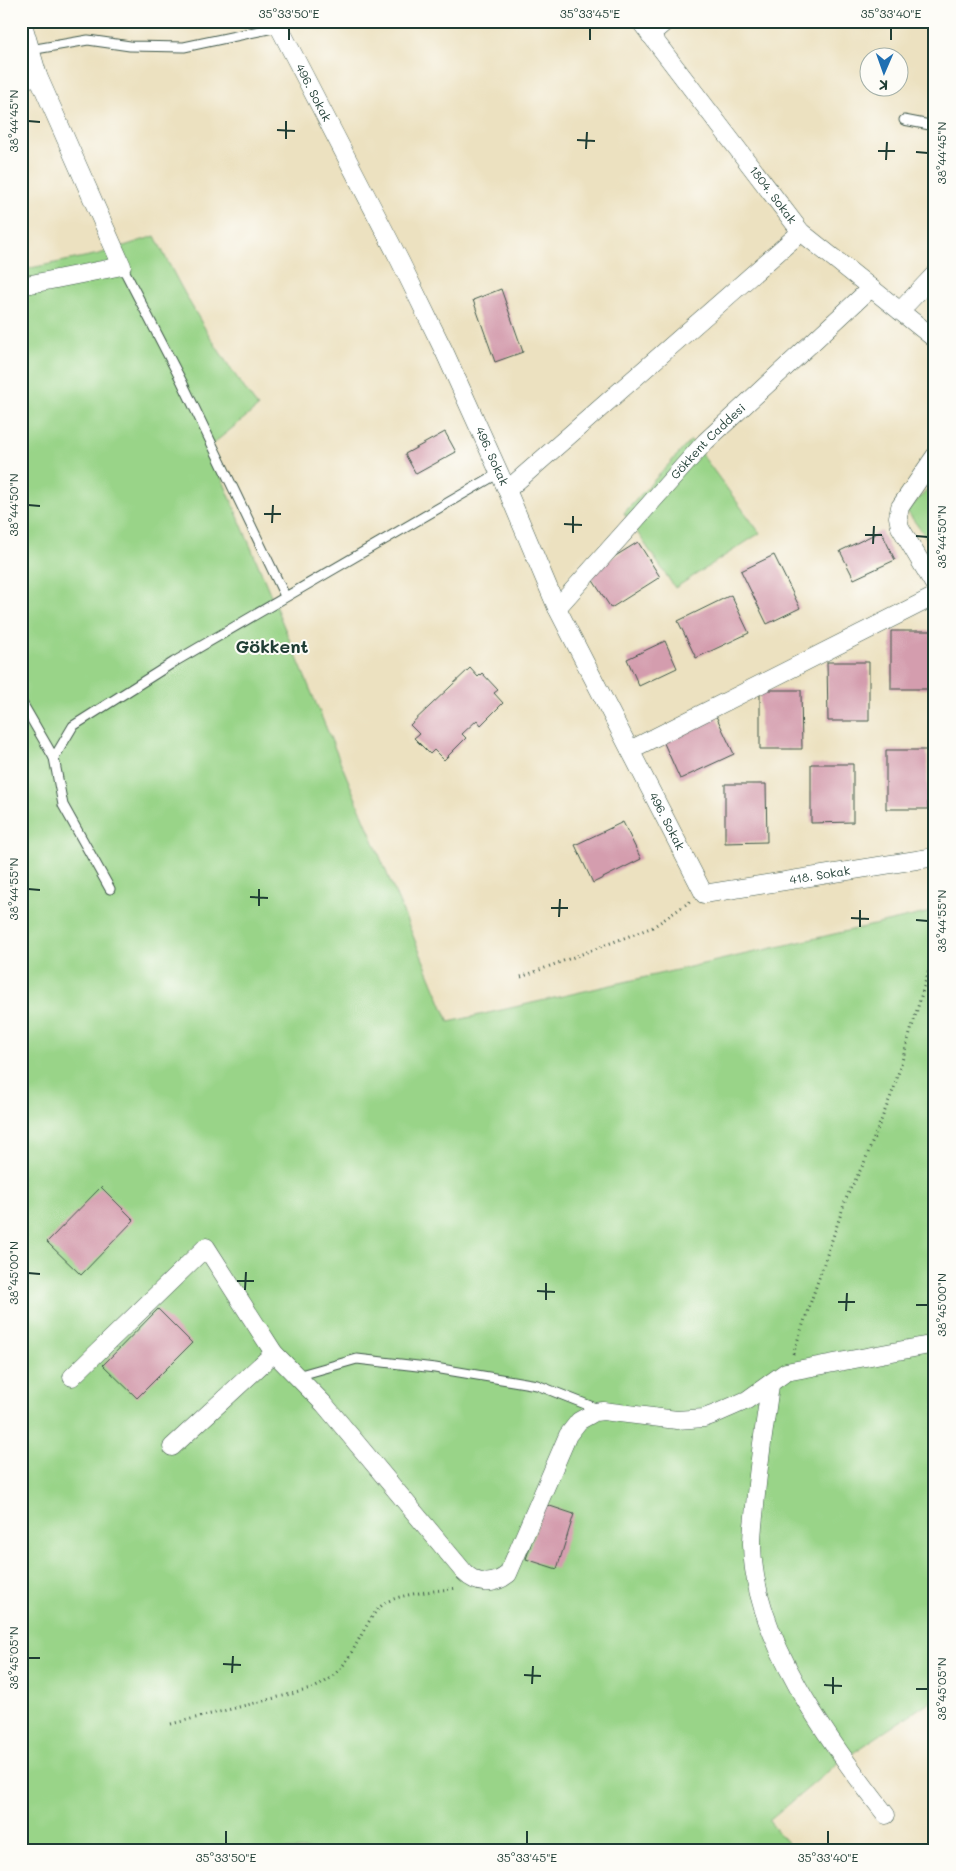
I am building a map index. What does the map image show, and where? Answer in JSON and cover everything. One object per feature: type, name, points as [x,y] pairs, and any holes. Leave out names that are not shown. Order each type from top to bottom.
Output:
[{"type":"street","points":[[21,286],[122,266],[30,78],[30,50],[22,21]]},
{"type":"street","points":[[645,28],[666,21]]},
{"type":"street","name":"496. Sokak","points":[[277,24],[400,261],[445,353],[507,490],[557,608],[704,894]]},
{"type":"street","name":"1804. Sokak","points":[[645,28],[801,232],[935,339]]},
{"type":"street","points":[[507,490],[801,232]]},
{"type":"street","points":[[900,311],[935,274]]},
{"type":"street","name":"Gökkent Caddesi","points":[[557,608],[705,442],[872,288]]},
{"type":"street","points":[[935,456],[900,507],[898,517],[900,527],[935,586]]},
{"type":"street","points":[[630,750],[935,596]]},
{"type":"street","name":"418. Sokak","points":[[704,894],[935,857]]},
{"type":"street","points":[[72,1377],[206,1247],[274,1353],[324,1404],[464,1572],[481,1582],[495,1582],[508,1574],[568,1435],[579,1421],[595,1412],[603,1411],[677,1420],[704,1418],[747,1400],[786,1372],[935,1344]]},
{"type":"street","points":[[172,1447],[274,1353]]},
{"type":"street","points":[[770,1385],[756,1492],[752,1542],[753,1564],[760,1599],[783,1655],[810,1706],[846,1762],[886,1815]]},
{"type":"lane","points":[[30,50],[88,40],[130,46],[184,48],[277,24]]},
{"type":"lane","points":[[904,120],[935,126]]},
{"type":"lane","points":[[122,266],[182,382],[285,596]]},
{"type":"lane","points":[[54,758],[73,726],[174,662],[285,596],[499,473]]},
{"type":"lane","points":[[21,701],[54,758],[63,805],[110,889]]},
{"type":"lane","points":[[297,1376],[357,1358],[435,1368],[537,1385],[603,1411]]},
{"type":"path","points":[[521,977],[652,928],[677,909],[704,894]]},
{"type":"path","points":[[786,1372],[847,1196],[864,1163],[894,1088],[935,949]]},
{"type":"path","points":[[172,1724],[321,1685],[342,1667],[371,1617],[386,1603],[400,1597],[461,1587]]},
{"type":"green space","points":[[155,236],[202,324],[258,407],[209,447],[449,1022],[935,911],[935,1698],[838,1763],[769,1821],[793,1850],[21,1850],[21,270],[99,254]]},
{"type":"green space","points":[[691,440],[760,533],[675,588],[624,513]]},
{"type":"green space","points":[[935,482],[935,550],[907,511]]},
{"type":"building","points":[[501,289],[523,352],[495,362],[473,300]]},
{"type":"building","points":[[445,432],[456,452],[416,474],[405,454]]},
{"type":"building","points":[[881,531],[895,560],[854,579],[840,551]]},
{"type":"building","points":[[638,542],[660,577],[611,608],[588,573]]},
{"type":"building","points":[[774,555],[800,608],[767,624],[741,571]]},
{"type":"building","points":[[731,595],[749,633],[696,658],[678,621]]},
{"type":"building","points":[[891,631],[932,631],[933,689],[891,689]]},
{"type":"building","points":[[665,641],[677,668],[639,686],[627,659]]},
{"type":"building","points":[[827,662],[869,662],[869,721],[828,721]]},
{"type":"building","points":[[470,668],[478,677],[482,673],[498,690],[494,693],[503,703],[481,725],[477,720],[462,734],[466,738],[444,760],[434,750],[430,754],[414,738],[419,734],[410,725]]},
{"type":"building","points":[[760,690],[801,690],[802,749],[760,749]]},
{"type":"building","points":[[716,716],[734,754],[680,779],[663,741]]},
{"type":"building","points":[[886,750],[927,750],[928,809],[886,809]]},
{"type":"building","points":[[811,764],[853,764],[853,822],[811,823]]},
{"type":"building","points":[[725,784],[766,784],[767,842],[725,843]]},
{"type":"building","points":[[623,822],[641,859],[593,883],[575,845]]},
{"type":"building","points":[[101,1187],[134,1220],[81,1275],[47,1242]]},
{"type":"building","points":[[158,1309],[192,1343],[137,1398],[103,1365]]},
{"type":"building","points":[[544,1504],[574,1514],[557,1569],[526,1559]]},
{"type":"district","name":"Gökkent","points":[[272,647]]}]
